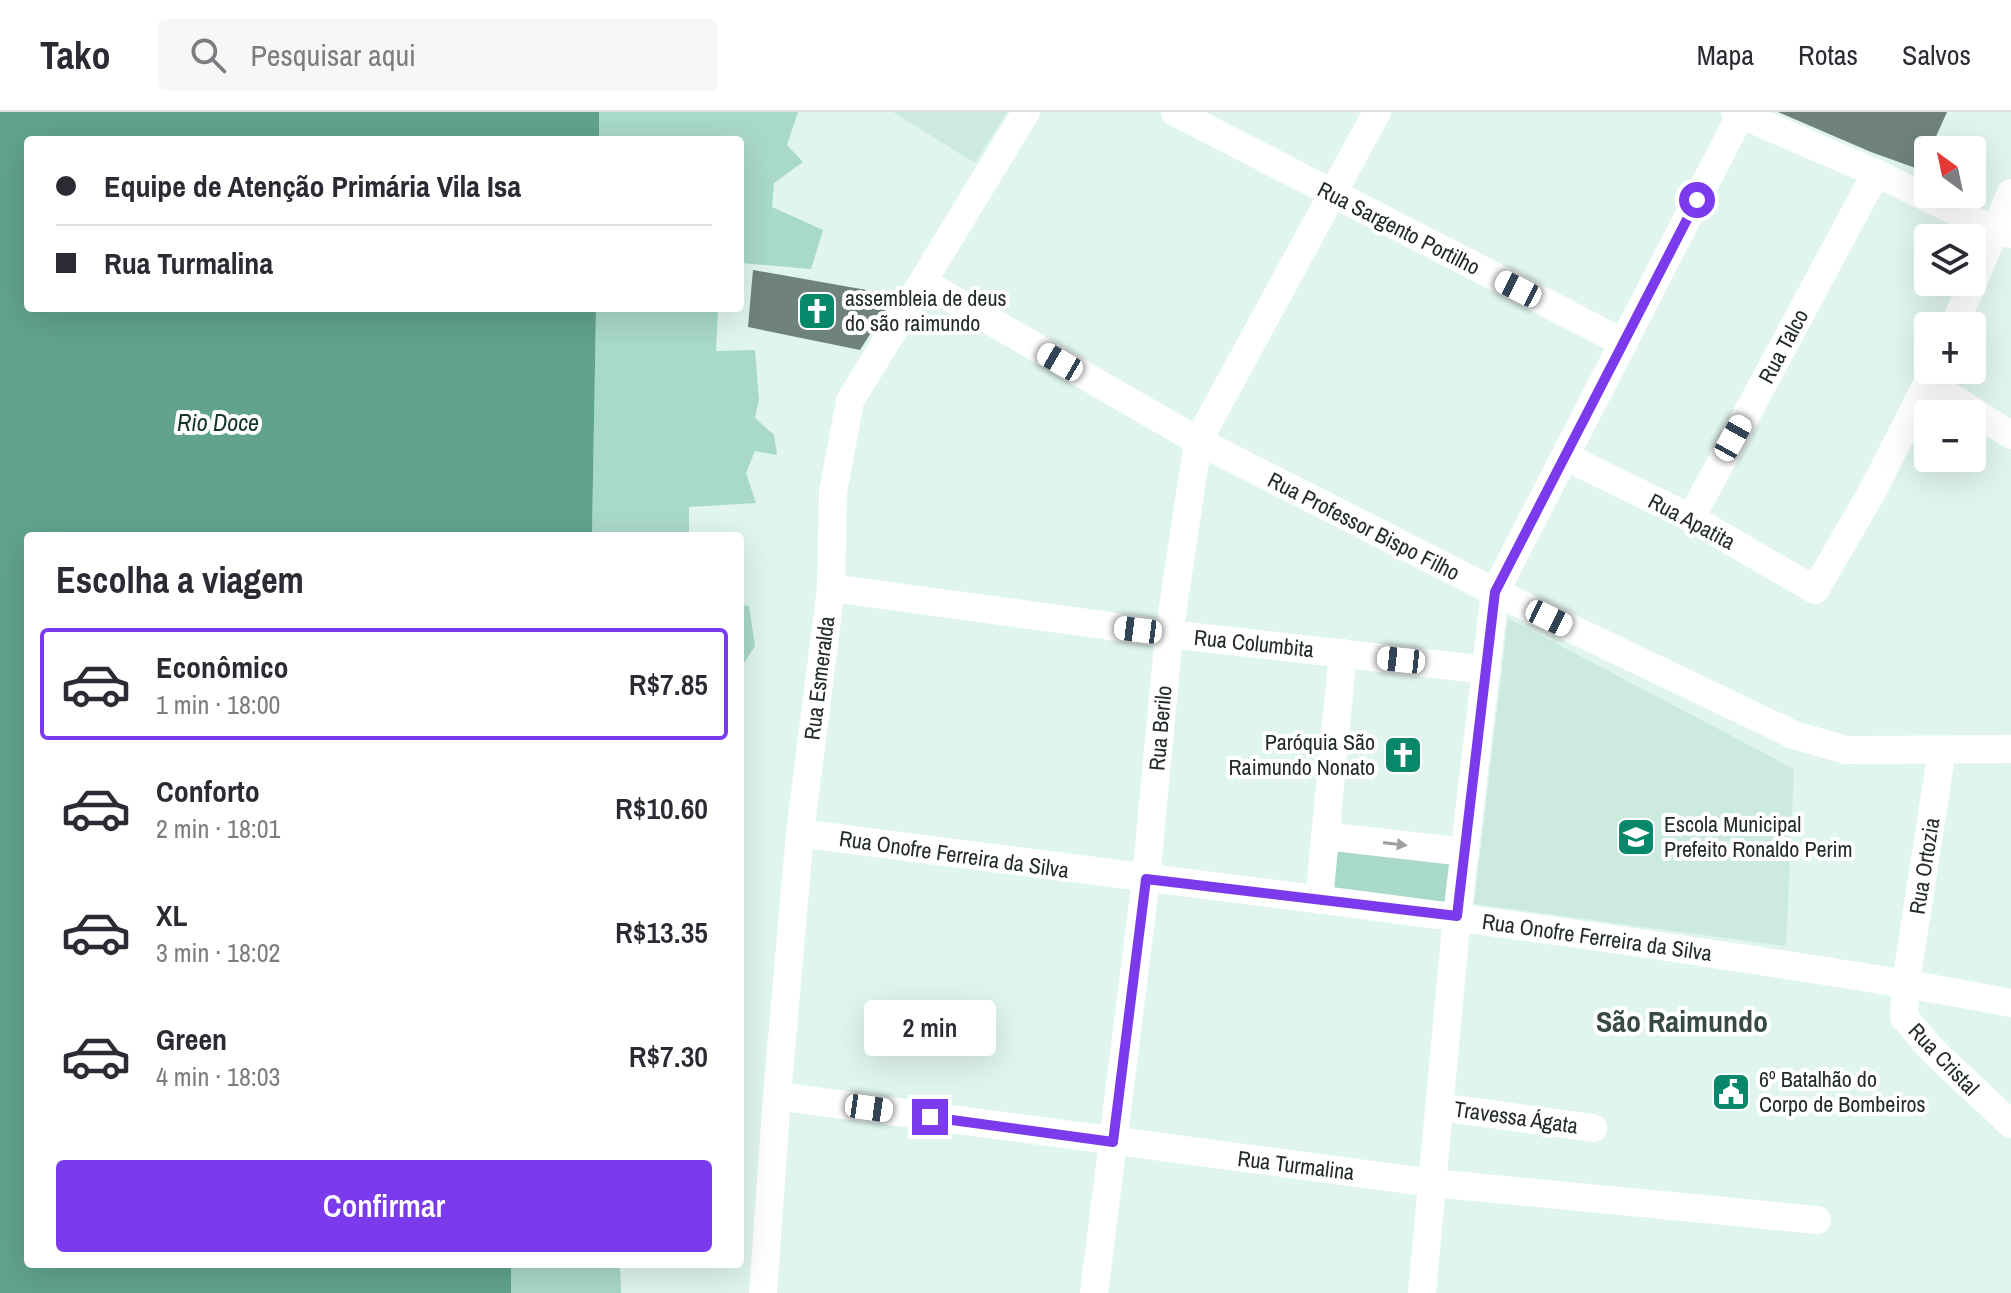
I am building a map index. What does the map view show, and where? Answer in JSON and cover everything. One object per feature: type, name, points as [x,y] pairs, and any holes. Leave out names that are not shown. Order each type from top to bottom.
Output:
[{"type":"street","name":"Rua Esmeralda","points":[[763,1293],[800,833],[831,588],[833,492],[850,401],[1026,112]]},
{"type":"street","name":"Rua Sargento Portilho","points":[[1175,112],[1624,343]]},
{"type":"street","name":"Rua Berilo","points":[[1094,1293],[1146,879],[1169,634],[1198,441],[1377,112]]},
{"type":"street","points":[[1422,1293],[1457,916],[1495,592],[1739,113],[2004,232]]},
{"type":"street","name":"Rua Talco","points":[[1691,518],[1876,173]]},
{"type":"street","points":[[1961,312],[2004,232],[2011,193]]},
{"type":"street","name":"Rua Professor Bispo Filho","points":[[923,282],[1198,441],[1495,592],[1794,735],[1846,750],[2011,749]]},
{"type":"street","name":"Rua Apatita","points":[[1566,457],[1691,518],[1815,590],[1872,492],[1928,384]]},
{"type":"street","points":[[1943,384],[2011,435]]},
{"type":"street","name":"Rua Columbita","points":[[831,588],[1169,634],[1487,670]]},
{"type":"street","points":[[1319,900],[1343,653]]},
{"type":"street","name":"Rua Ortozia","points":[[1906,982],[1942,750]]},
{"type":"street","name":"Rua Onofre Ferreira da Silva","points":[[800,833],[1457,916],[1906,982],[2011,1003]]},
{"type":"street","points":[[1325,836],[1465,852]]},
{"type":"street","name":"Rua Cristal","points":[[1906,982],[1904,1017],[1932,1050],[2011,1124]]},
{"type":"street","name":"Rua Turmalina","points":[[777,1096],[1433,1183],[1817,1220]]},
{"type":"street","name":"Travessa Ágata","points":[[1440,1107],[1593,1128]]},
{"type":"shaded area","points":[[599,112],[798,112],[787,145],[803,162],[774,183],[772,207],[823,230],[811,269],[744,263],[744,136],[599,136]]},
{"type":"shaded area","points":[[893,112],[1007,112],[975,163]]},
{"type":"shaded area","points":[[596,312],[718,312],[716,351],[755,350],[759,400],[755,418],[774,435],[777,455],[755,451],[746,473],[756,503],[689,507],[689,532],[592,532]]},
{"type":"shaded area","points":[[744,605],[749,606],[755,646],[744,663]]},
{"type":"shaded area","name":"Escola Municipal Prefeito Ronaldo Perim","points":[[1508,618],[1794,769],[1786,946],[1474,904]]},
{"type":"shaded area","points":[[1328,839],[1451,856],[1444,910],[1322,897]]},
{"type":"shaded area","points":[[511,1268],[620,1268],[621,1293],[511,1293]]},
{"type":"water","name":"Rio Doce","points":[[0,112],[599,112],[599,136],[24,136],[24,312],[596,312],[592,532],[24,532],[24,1268],[511,1268],[511,1293],[0,1293]]},
{"type":"building","points":[[1778,112],[1947,112],[1936,136],[1914,136],[1914,167]]},
{"type":"building","name":"assembleia de deus do são raimundo","points":[[753,270],[895,295],[860,350],[748,327]]},
{"type":"place","name":"assembleia de deus do são raimundo","points":[[817,311]]},
{"type":"place","name":"Paróquia São Raimundo Nonato","points":[[1403,755]]},
{"type":"place","name":"Escola Municipal Prefeito Ronaldo Perim","points":[[1636,837]]},
{"type":"place","name":"6º Batalhão do Corpo de Bombeiros","points":[[1731,1092]]},
{"type":"district","name":"São Raimundo","points":[[1682,1021]]},
{"type":"route","points":[[930,1117],[1113,1142],[1146,879],[1457,916],[1495,592],[1697,200]]}]
